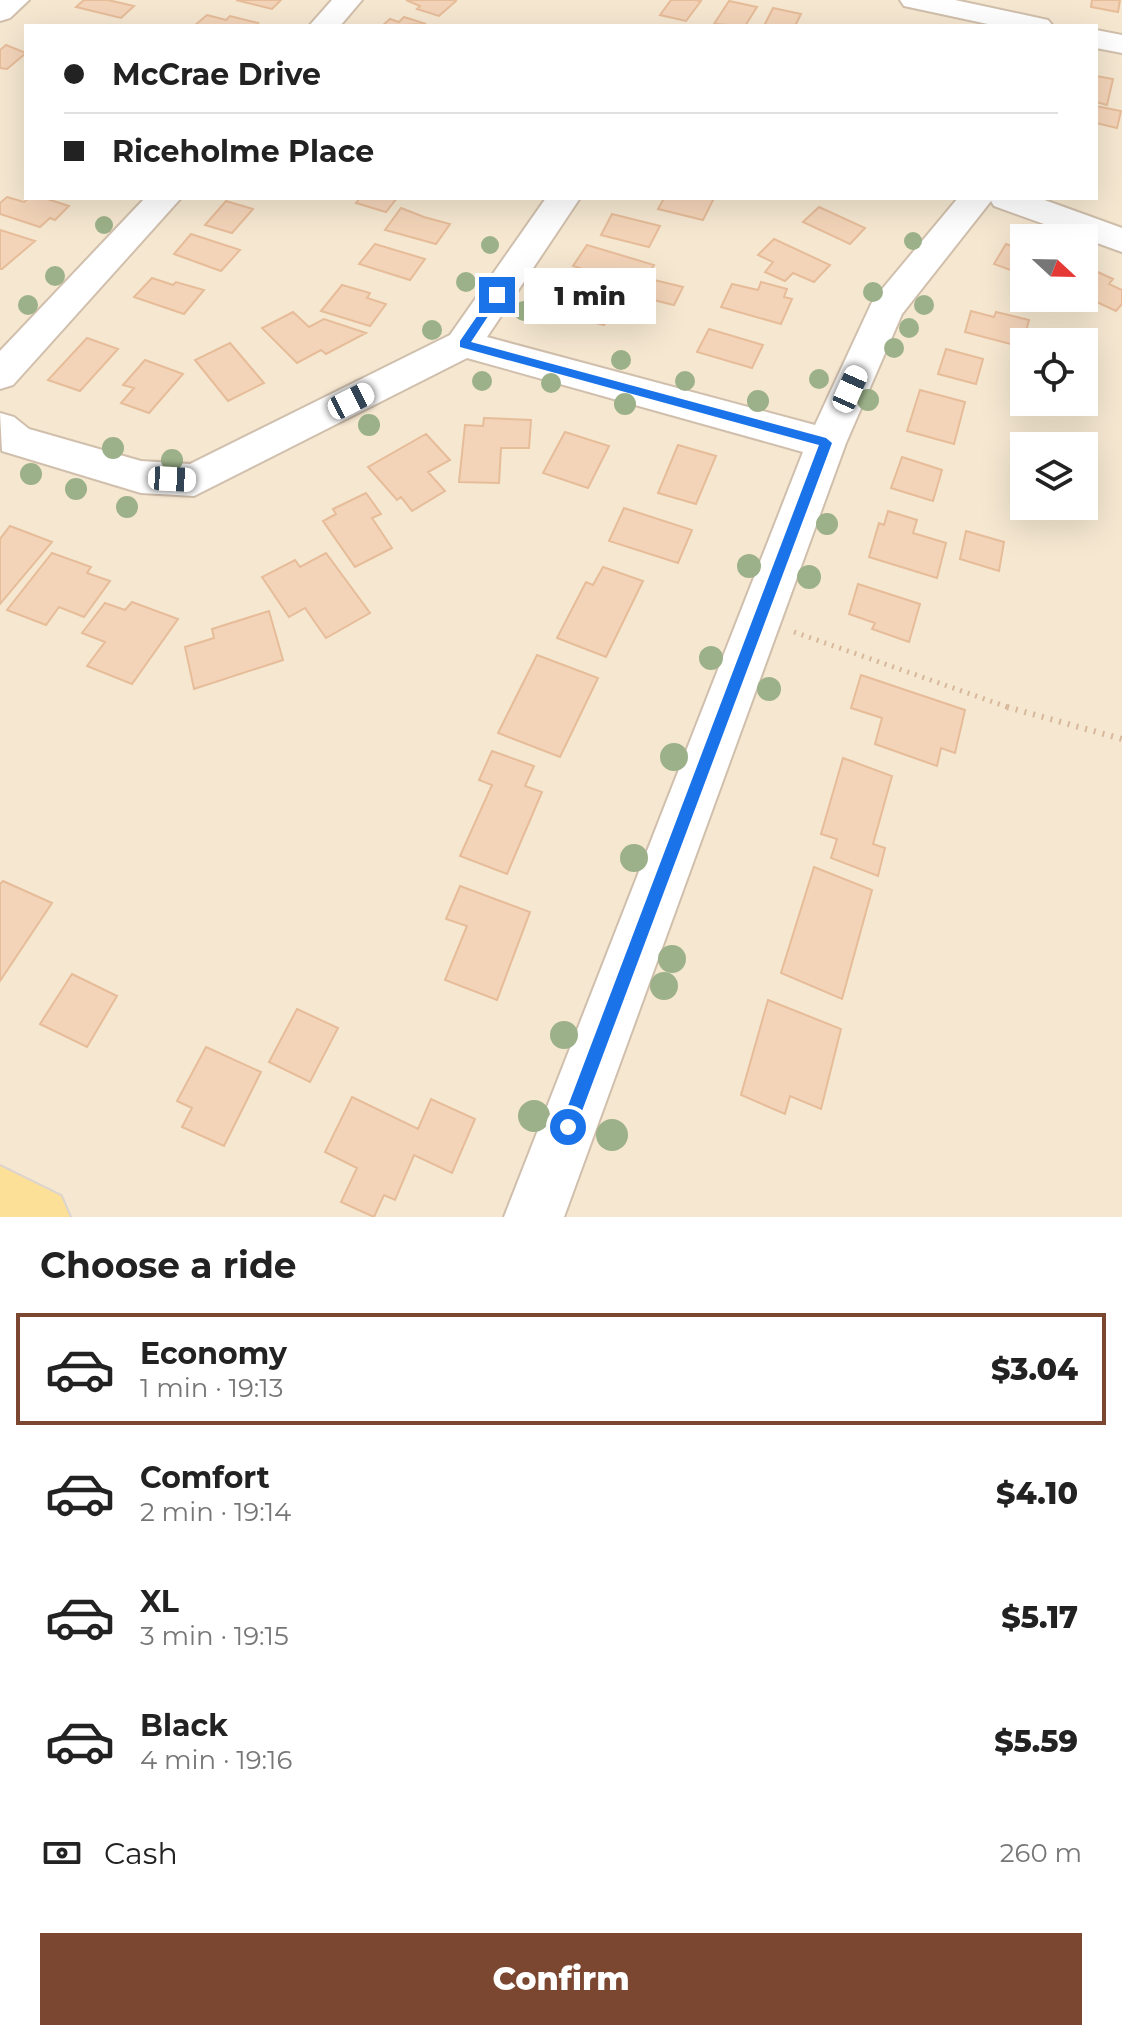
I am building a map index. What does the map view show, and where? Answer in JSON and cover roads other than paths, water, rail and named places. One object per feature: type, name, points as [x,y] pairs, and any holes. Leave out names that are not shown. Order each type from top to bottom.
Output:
[{"type":"main road","points":[[0,1196],[40,1217]]},
{"type":"street","points":[[0,12],[15,0]]},
{"type":"street","points":[[326,24],[348,0]]},
{"type":"street","points":[[914,0],[1028,24]]},
{"type":"street","points":[[1098,39],[1122,44]]},
{"type":"street","points":[[0,375],[162,200]]},
{"type":"street","points":[[0,428],[16,440],[141,477],[194,480],[463,344],[562,200]]},
{"type":"street","points":[[534,1217],[826,443],[886,309],[974,200]]},
{"type":"street","points":[[1011,200],[1122,241]]},
{"type":"street","points":[[463,344],[826,443]]}]
